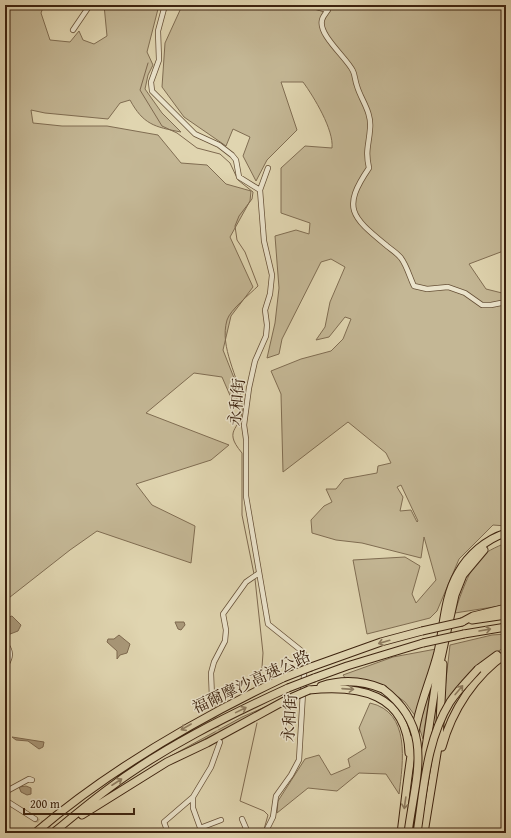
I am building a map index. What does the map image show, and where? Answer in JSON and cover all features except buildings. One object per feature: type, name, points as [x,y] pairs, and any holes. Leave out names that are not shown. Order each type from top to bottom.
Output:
[{"type":"highway","points":[[424,833],[440,734],[440,654],[443,616],[454,582],[459,572],[474,553],[486,542],[506,533]]},
{"type":"highway","points":[[401,833],[417,723],[440,654],[455,595],[463,575],[481,552],[506,538]]},
{"type":"highway","points":[[462,622],[473,616],[506,608]]},
{"type":"highway","name":"福爾摩沙高速公路","points":[[35,833],[80,797],[161,742],[236,700],[283,678],[381,642],[462,622],[506,615]]},
{"type":"highway","name":"福爾摩沙高速公路","points":[[56,831],[108,788],[140,767],[242,710],[288,688],[347,666],[424,643],[506,627]]},
{"type":"highway","points":[[418,833],[426,768],[436,733],[451,701],[478,669],[506,650]]},
{"type":"highway","points":[[410,833],[440,654]]},
{"type":"highway","points":[[433,778],[443,742],[461,702],[469,690],[489,667],[506,654]]},
{"type":"highway","points":[[56,831],[167,762],[208,743],[286,700],[330,683],[357,681],[384,689],[402,706],[410,717],[414,726],[418,755],[410,833]]},
{"type":"highway","points":[[309,690],[327,688],[356,689],[382,699],[400,717],[405,727],[409,742],[410,772]]},
{"type":"street","points":[[73,30],[90,5]]},
{"type":"street","points":[[165,5],[158,31],[159,60],[151,82],[152,91],[196,134],[219,145],[232,155],[236,160],[239,177],[260,190],[268,168]]},
{"type":"street","points":[[309,5],[328,10],[322,18],[321,24],[333,46],[353,71],[357,86],[366,103],[370,120],[371,128],[366,154],[369,168],[355,189],[352,209],[360,222],[402,259],[414,286],[427,289],[448,287],[465,293],[482,305],[491,306],[506,302]]},
{"type":"street","name":"永和街","points":[[260,190],[264,241],[272,275],[270,294],[265,310],[267,325],[266,336],[255,361],[249,388],[244,425],[246,439],[246,496],[256,575],[268,624],[303,652],[305,658],[299,760],[291,775],[276,796],[272,817],[265,833]]},
{"type":"street","points":[[212,698],[211,673],[214,662],[225,641],[226,630],[223,614],[246,582],[256,575]]},
{"type":"street","points":[[5,643],[10,649],[11,655],[5,667]]},
{"type":"street","points":[[168,833],[164,822],[193,797],[211,767],[220,742]]},
{"type":"street","points":[[5,792],[29,779],[32,780]]},
{"type":"street","points":[[193,797],[194,808],[201,831],[221,820]]},
{"type":"street","points":[[5,800],[35,819]]},
{"type":"street","points":[[242,819],[248,833]]},
{"type":"shaded area","points":[[5,5],[44,5],[41,13],[50,40],[70,42],[79,31],[83,40],[94,44],[107,36],[104,5],[129,7],[159,5],[147,52],[153,65],[148,75],[145,89],[162,113],[181,132],[156,126],[150,123],[140,114],[130,100],[120,103],[108,119],[45,113],[31,110],[33,123],[62,126],[107,126],[158,135],[181,163],[207,165],[226,184],[251,191],[250,201],[230,237],[253,287],[231,316],[223,350],[236,383],[237,400],[232,400],[222,377],[194,373],[146,413],[229,445],[211,460],[136,484],[152,505],[195,526],[191,563],[97,531],[70,550],[5,601]]},
{"type":"shaded area","points":[[181,5],[506,5],[506,250],[469,264],[486,289],[506,294],[506,526],[493,525],[459,559],[437,611],[430,618],[367,634],[353,560],[405,557],[420,566],[412,594],[416,603],[436,580],[424,537],[421,558],[362,543],[336,540],[312,533],[311,520],[324,506],[332,502],[326,489],[336,489],[344,479],[377,473],[378,466],[391,463],[386,453],[348,422],[283,472],[281,394],[271,371],[301,359],[331,351],[343,339],[351,319],[345,317],[329,337],[316,340],[325,327],[330,302],[345,267],[331,259],[321,262],[282,339],[279,354],[267,358],[275,323],[279,288],[275,236],[296,230],[309,234],[310,223],[281,213],[281,168],[305,146],[332,148],[332,141],[327,123],[318,105],[303,82],[281,82],[297,130],[267,160],[256,181],[243,156],[250,137],[233,129],[226,146],[184,117],[162,87],[165,43]],"holes":[[[401,485],[418,521],[417,522],[411,510],[400,511],[403,497],[397,487]]]},
{"type":"shaded area","points":[[506,543],[506,605],[455,613],[464,586],[474,565],[487,552]]},
{"type":"shaded area","points":[[12,616],[21,625],[18,631],[5,636],[5,623],[9,617]]},
{"type":"shaded area","points":[[175,622],[184,622],[185,625],[181,630],[178,629]]},
{"type":"shaded area","points":[[506,634],[506,646],[472,673],[443,706],[450,645],[492,635]]},
{"type":"shaded area","points":[[119,635],[130,644],[127,653],[120,655],[117,659],[117,651],[107,642],[108,639],[114,639]]},
{"type":"shaded area","points":[[436,649],[416,717],[405,702],[386,688],[346,679],[343,675],[393,657]]},
{"type":"shaded area","points":[[431,684],[423,739],[418,724]]},
{"type":"shaded area","points":[[295,694],[169,757],[242,717]]},
{"type":"shaded area","points":[[370,703],[383,708],[392,717],[398,727],[402,754],[399,794],[386,774],[359,773],[337,791],[308,788],[277,813],[278,801],[305,759],[319,755],[331,775],[350,767],[348,759],[366,748],[359,728]]},
{"type":"shaded area","points":[[12,737],[44,742],[43,747],[39,749],[28,741],[16,740]]},
{"type":"shaded area","points":[[26,786],[31,788],[31,794],[27,795],[21,792],[19,787]]},
{"type":"waterway","points":[[148,63],[140,90],[162,126],[177,133],[197,148],[220,154],[230,163],[238,180],[253,192],[252,199],[239,216],[235,226],[237,240],[245,252],[258,286],[232,312],[227,320],[225,330],[227,352],[242,404],[242,413],[233,433],[233,438],[242,453],[242,515],[254,574]]},
{"type":"waterway","points":[[255,579],[263,653],[261,682]]},
{"type":"waterway","points":[[257,723],[240,801],[264,811],[268,815],[263,833]]},
{"type":"tunnel","points":[[212,698],[219,738]]},
{"type":"tunnel","points":[[35,819],[61,833]]}]
